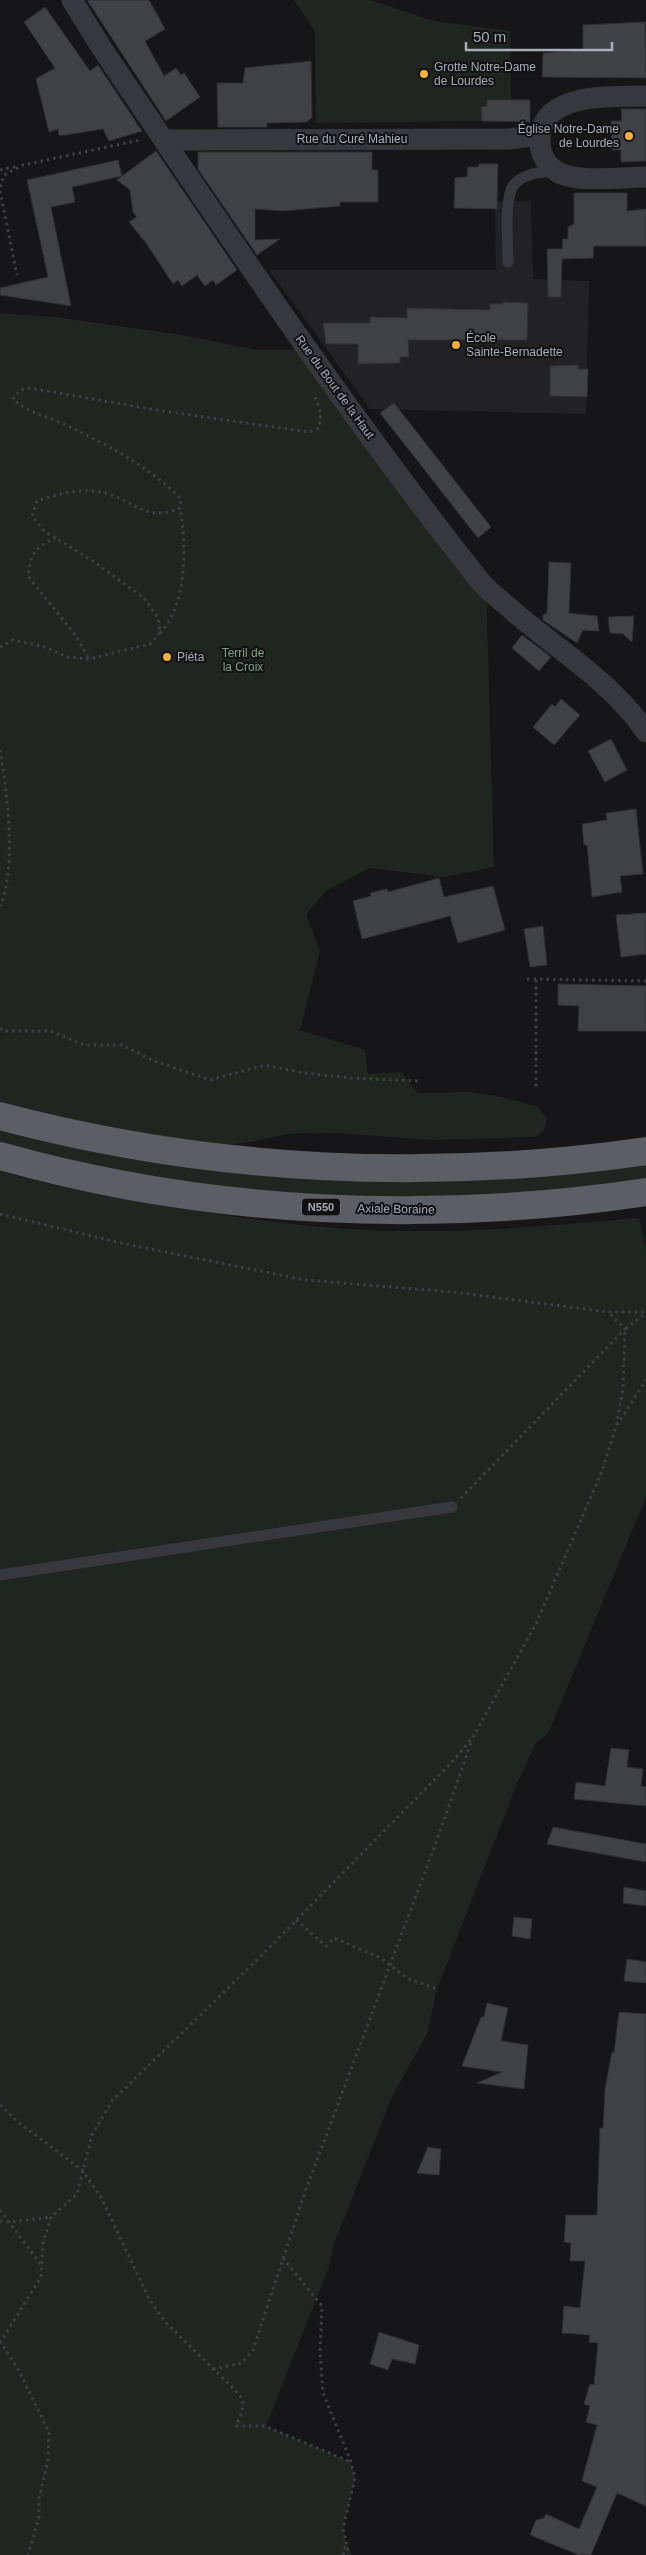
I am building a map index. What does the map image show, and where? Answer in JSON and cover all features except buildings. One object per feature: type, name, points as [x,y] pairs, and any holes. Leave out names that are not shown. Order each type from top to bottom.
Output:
[{"type":"highway","points":[[0,1116],[57,1131],[168,1151],[270,1163],[348,1168],[516,1166],[646,1151]]},
{"type":"highway","name":"Axiale Boraine","points":[[0,1156],[120,1184],[214,1199],[268,1205],[451,1209],[567,1201],[646,1192]]},
{"type":"street","name":"Rue du Bout de la Haut","points":[[72,0],[100,47],[312,359],[482,584],[540,634],[598,678],[625,703],[646,732]]},
{"type":"street","points":[[646,96],[594,97],[574,101],[550,115],[540,135],[540,150],[546,161],[556,171],[574,177],[646,177]]},
{"type":"street","name":"Rue du Curé Mahieu","points":[[162,138],[508,139],[540,135]]},
{"type":"lane","points":[[508,262],[509,196],[513,186],[520,179],[530,175],[556,171]]},
{"type":"lane","points":[[0,1575],[452,1507]]},
{"type":"path","points":[[0,170],[162,138]]},
{"type":"path","points":[[17,275],[0,189],[4,175],[23,165]]},
{"type":"path","points":[[0,647],[13,640],[45,647],[67,657],[89,659],[150,644],[170,623],[181,578],[184,530],[180,508],[181,500],[161,479],[120,453],[68,426],[20,406],[13,399],[20,390],[30,388],[156,410],[309,432],[319,428],[321,412],[314,394]]},
{"type":"path","points":[[160,633],[158,618],[144,598],[93,560],[44,531],[32,516],[37,501],[79,490],[104,493],[157,515],[180,508]]},
{"type":"path","points":[[56,538],[37,549],[30,558],[28,576],[76,636],[89,659]]},
{"type":"path","points":[[0,750],[8,800],[9,876],[0,906]]},
{"type":"path","points":[[528,978],[536,980],[646,980]]},
{"type":"path","points":[[536,980],[536,1089]]},
{"type":"path","points":[[0,1028],[4,1031],[51,1031],[84,1045],[122,1045],[154,1061],[210,1080],[265,1064],[304,1073],[351,1078],[418,1081]]},
{"type":"path","points":[[0,1214],[121,1243],[305,1280],[453,1292],[608,1312],[646,1312]]},
{"type":"path","points":[[212,2368],[242,2363],[253,2350],[305,2192],[391,1964],[473,1737],[536,1624],[602,1471],[616,1427],[624,1389],[625,1329],[608,1312]]},
{"type":"path","points":[[452,1507],[625,1329],[646,1312]]},
{"type":"path","points":[[616,1427],[646,1380]]},
{"type":"path","points":[[28,2555],[39,2517],[39,2499],[48,2460],[50,2432],[20,2371],[0,2342],[41,2277],[43,2243],[51,2217],[78,2194],[82,2170],[92,2135],[112,2101],[296,1920],[453,1761],[473,1737]]},
{"type":"path","points":[[296,1920],[326,1946],[334,1938],[391,1964],[407,1978],[437,1989]]},
{"type":"path","points":[[0,2105],[18,2122],[82,2170],[102,2199],[149,2299],[166,2323],[243,2400],[242,2412],[236,2426],[265,2426],[351,2462]]},
{"type":"path","points":[[0,2210],[42,2266]]},
{"type":"path","points":[[0,2221],[10,2222],[51,2217]]},
{"type":"path","points":[[283,2258],[322,2306],[320,2353],[323,2393],[351,2462],[355,2478],[344,2529],[349,2555]]},
{"type":"path","points":[[343,2555],[346,2542]]},
{"type":"shaded area","name":"École Sainte-Bernadette","points":[[531,201],[533,279],[589,281],[586,414],[370,409],[269,270],[496,270],[495,202]]},
{"type":"green space","points":[[294,0],[371,0],[434,21],[510,31],[511,101],[502,121],[316,123],[315,32]]},
{"type":"green space","name":"Terril de la Croix","points":[[0,313],[55,317],[182,335],[256,350],[314,350],[486,582],[494,867],[445,877],[369,868],[326,891],[306,914],[320,951],[300,1030],[365,1050],[368,1074],[401,1072],[418,1093],[469,1092],[503,1097],[538,1107],[547,1119],[544,1130],[535,1137],[433,1140],[334,1133],[288,1134],[251,1142],[225,1145],[110,1129],[0,1101]]},
{"type":"green space","points":[[0,1125],[442,1180],[549,1176],[646,1163],[646,1182],[440,1200],[327,1197],[228,1189],[149,1178],[0,1144]]},
{"type":"green space","points":[[0,1171],[63,1187],[127,1199],[261,1220],[321,1227],[413,1231],[470,1230],[639,1218],[646,1250],[646,1497],[549,1732],[535,1744],[517,1784],[437,1989],[427,2034],[392,2097],[334,2244],[329,2267],[266,2426],[351,2462],[355,2478],[343,2529],[352,2555],[0,2555]]},
{"type":"place","name":"Grotte Notre-Dame de Lourdes","points":[[424,74]]},
{"type":"place","name":"Église Notre-Dame de Lourdes","points":[[629,136]]},
{"type":"place","name":"École Sainte-Bernadette","points":[[456,345]]},
{"type":"place","name":"Piéta","points":[[167,657]]}]
